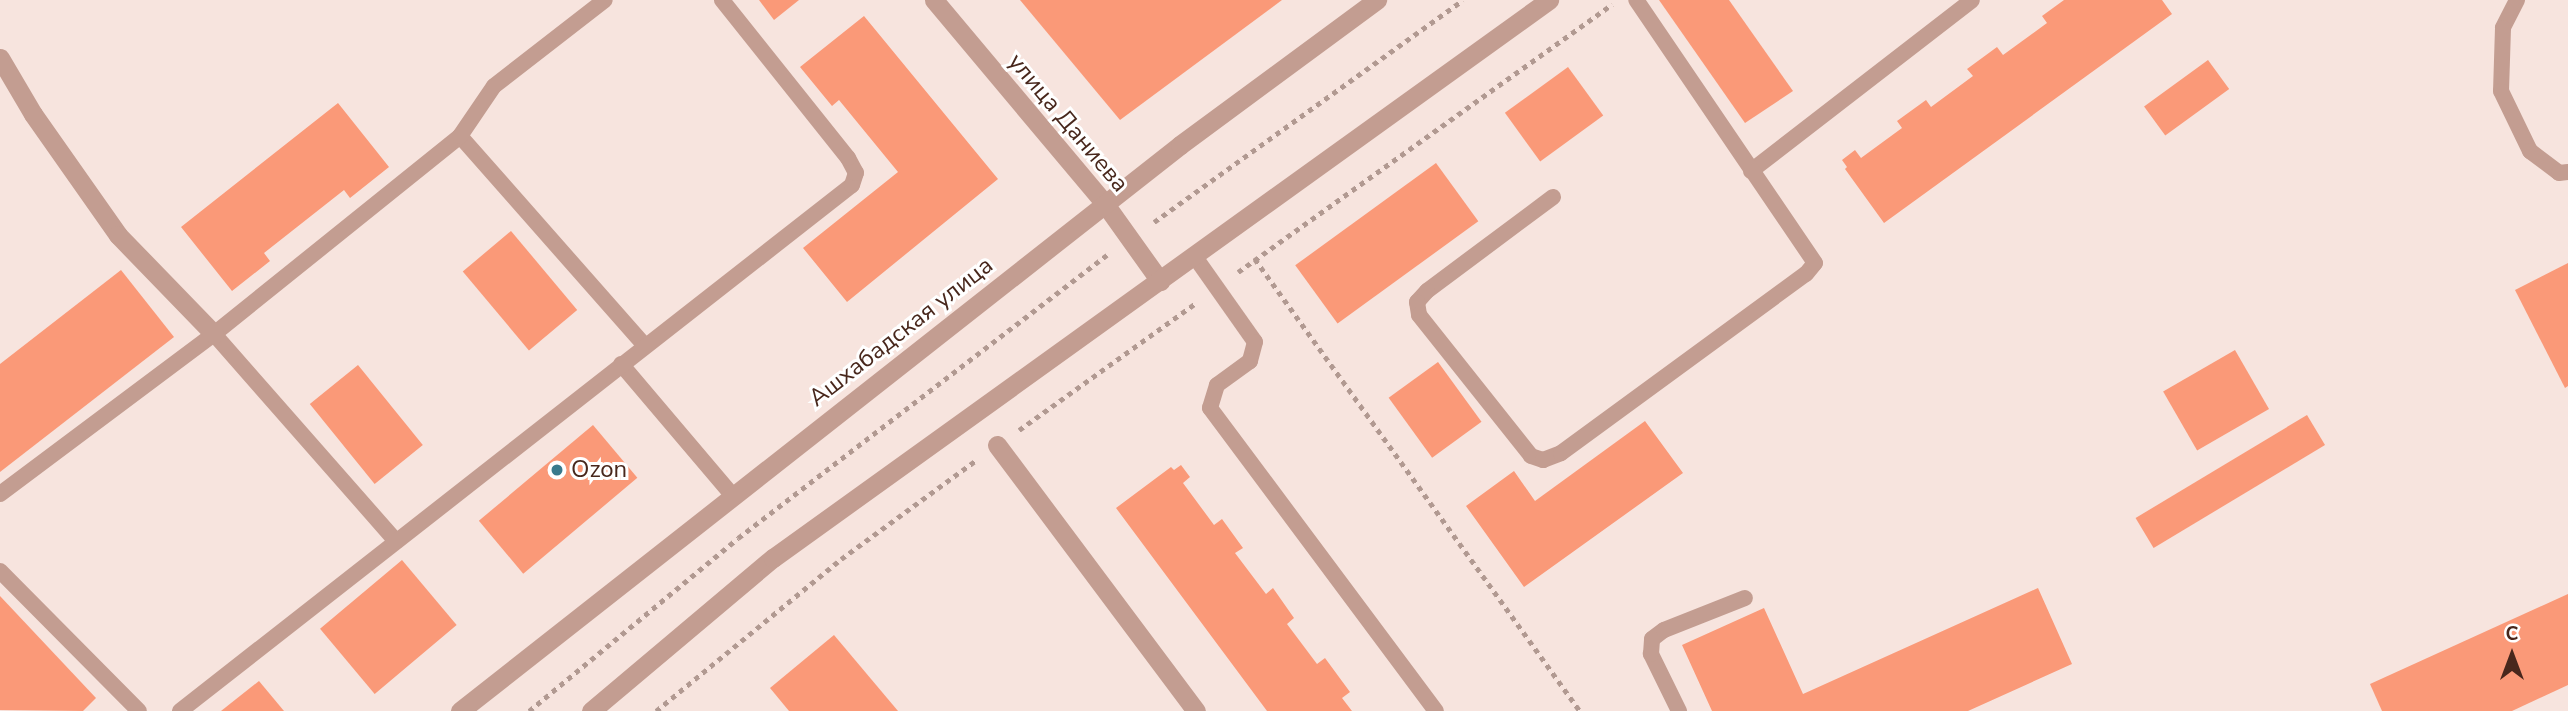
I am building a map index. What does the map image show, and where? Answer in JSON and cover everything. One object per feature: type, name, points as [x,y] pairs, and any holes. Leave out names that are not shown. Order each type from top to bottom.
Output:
[{"type":"street","name":"улица Даниева","points":[[934,0],[1105,204],[1160,281]]},
{"type":"street","name":"Ашхабадская улица","points":[[460,711],[1105,204],[1377,0]]},
{"type":"street","points":[[591,711],[773,558],[1549,0]]},
{"type":"street","points":[[0,58],[33,114],[118,235],[214,334]]},
{"type":"street","points":[[997,445],[1196,711]]},
{"type":"lane","points":[[0,494],[214,334],[460,136],[494,86],[605,0]]},
{"type":"lane","points":[[180,711],[644,345],[852,185],[856,173],[848,158],[722,0]]},
{"type":"lane","points":[[1553,197],[1427,291],[1417,302],[1419,315],[1531,456],[1543,460],[1561,453],[1806,274],[1815,263],[1636,0]]},
{"type":"lane","points":[[1751,171],[1972,0]]},
{"type":"lane","points":[[2517,0],[2503,29],[2501,91],[2530,151],[2559,173],[2568,172]]},
{"type":"lane","points":[[460,136],[644,345]]},
{"type":"lane","points":[[1195,257],[1255,342],[1250,361],[1217,385],[1210,408],[1436,711]]},
{"type":"lane","points":[[214,334],[396,541]]},
{"type":"lane","points":[[621,364],[732,495]]},
{"type":"lane","points":[[0,571],[139,711]]},
{"type":"lane","points":[[1678,711],[1651,654],[1652,639],[1664,631],[1745,598]]},
{"type":"path","points":[[529,711],[738,538],[1130,239],[1463,0]]},
{"type":"path","points":[[656,711],[841,559],[1617,0]]},
{"type":"path","points":[[1255,260],[1580,711]]},
{"type":"building","points":[[759,0],[799,0],[774,20]]},
{"type":"building","points":[[1020,0],[1282,0],[1120,120]]},
{"type":"building","points":[[1659,0],[1729,0],[1793,91],[1745,123]]},
{"type":"building","points":[[2064,0],[2162,0],[2172,14],[1884,223],[1845,169],[1847,167],[1842,160],[1855,150],[1861,158],[1902,128],[1897,121],[1926,100],[1931,107],[1973,76],[1967,69],[1997,47],[2003,55],[2047,23],[2042,16]]},
{"type":"building","points":[[864,16],[998,179],[847,302],[803,248],[898,172],[839,100],[832,106],[800,67]]},
{"type":"building","points":[[2208,60],[2229,89],[2165,136],[2144,106]]},
{"type":"building","points":[[1568,67],[1603,116],[1540,161],[1505,113]]},
{"type":"building","points":[[338,103],[389,167],[350,198],[344,190],[264,253],[270,261],[232,291],[181,227]]},
{"type":"building","points":[[1436,163],[1478,221],[1338,324],[1295,265]]},
{"type":"building","points":[[511,231],[577,310],[529,350],[463,271]]},
{"type":"building","points":[[2568,263],[2568,386],[2565,388],[2515,290]]},
{"type":"building","points":[[121,270],[174,337],[0,472],[0,364]]},
{"type":"building","points":[[2235,350],[2269,409],[2197,450],[2163,392]]},
{"type":"building","points":[[1438,362],[1481,422],[1432,458],[1389,398]]},
{"type":"building","points":[[358,365],[423,445],[375,484],[310,404]]},
{"type":"building","points":[[2307,415],[2325,445],[2154,548],[2136,518]]},
{"type":"building","points":[[1645,421],[1683,473],[1524,587],[1466,506],[1514,471],[1535,501]]},
{"type":"building","points":[[593,425],[637,478],[523,574],[479,521]]},
{"type":"building","points":[[1181,465],[1190,477],[1183,483],[1214,525],[1222,519],[1243,548],[1235,553],[1266,594],[1273,588],[1294,618],[1287,624],[1317,664],[1325,658],[1350,692],[1342,698],[1352,711],[1267,711],[1116,508],[1171,467],[1174,470]]},
{"type":"building","points":[[402,560],[457,625],[375,694],[320,629]]},
{"type":"building","points":[[2038,588],[2072,664],[1968,711],[1712,711],[1682,645],[1764,608],[1803,694]]},
{"type":"building","points":[[2568,594],[2568,685],[2512,711],[2382,711],[2370,684]]},
{"type":"building","points":[[0,596],[96,698],[83,711],[0,710]]},
{"type":"building","points":[[834,635],[898,711],[789,711],[770,688]]},
{"type":"building","points":[[259,681],[284,711],[221,711]]},
{"type":"place","name":"Ozon","points":[[557,470]]}]
